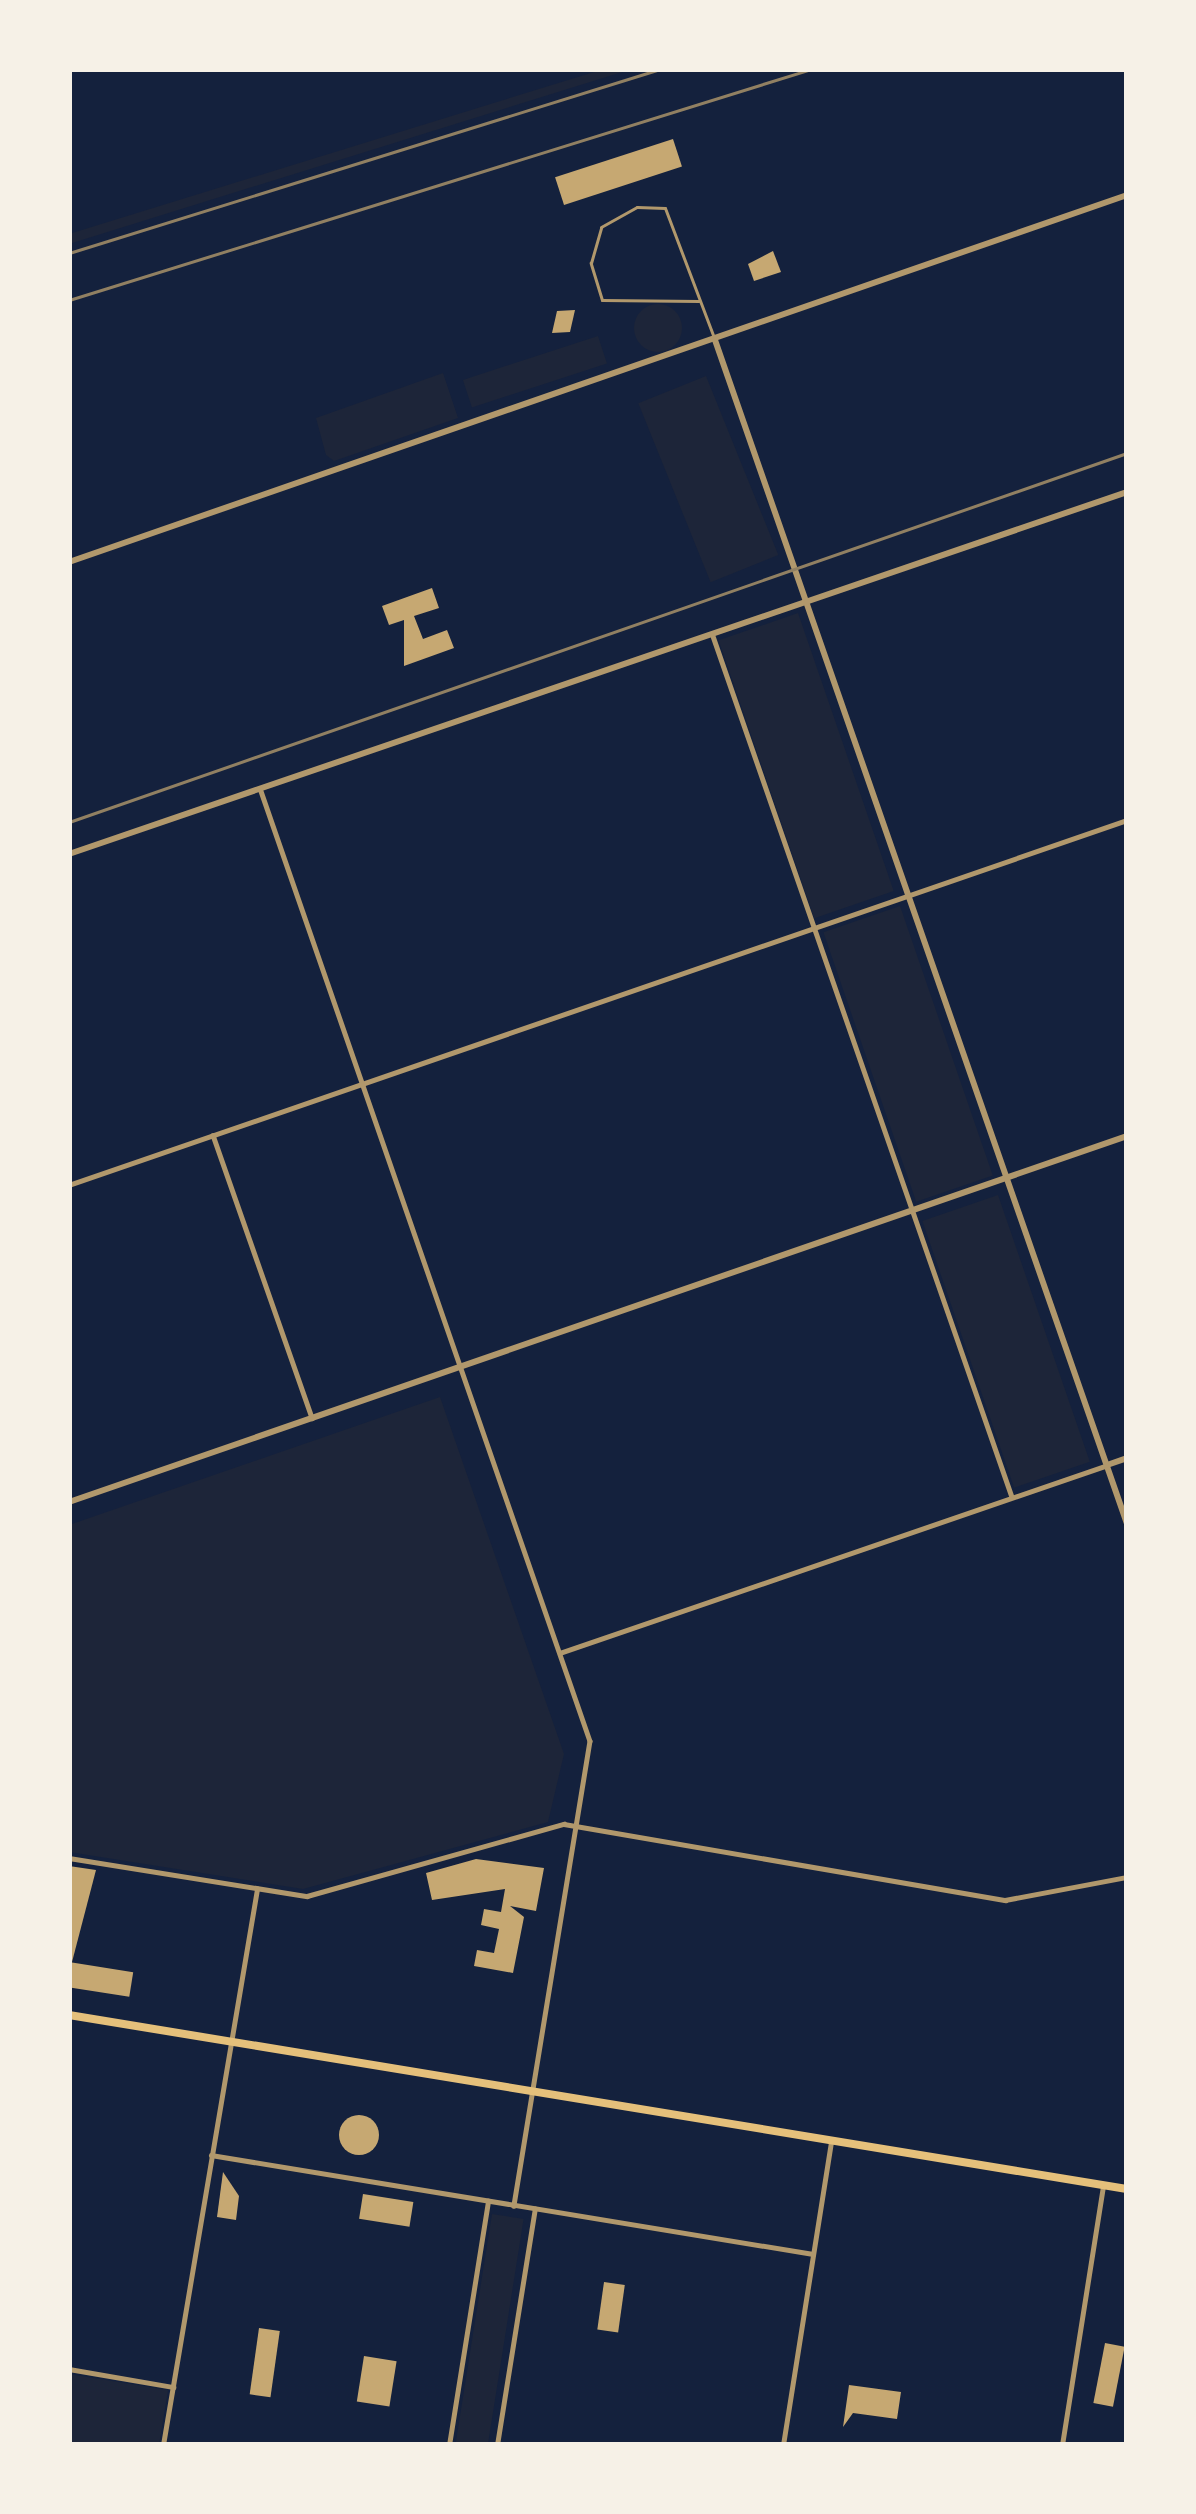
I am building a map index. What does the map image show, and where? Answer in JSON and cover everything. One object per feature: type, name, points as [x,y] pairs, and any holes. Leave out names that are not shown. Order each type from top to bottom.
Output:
[{"type":"main road","points":[[69,2015],[1127,2189]]},
{"type":"street","points":[[69,562],[1127,196]]},
{"type":"street","points":[[715,340],[1127,1525]]},
{"type":"street","points":[[69,854],[1127,492]]},
{"type":"street","points":[[712,633],[1012,1497]]},
{"type":"street","points":[[260,789],[590,1741],[514,2206]]},
{"type":"street","points":[[69,1186],[1127,820]]},
{"type":"street","points":[[213,1135],[312,1418]]},
{"type":"street","points":[[69,1502],[1127,1136]]},
{"type":"street","points":[[560,1653],[1127,1458]]},
{"type":"street","points":[[69,1858],[307,1897],[575,1825],[1005,1900],[1127,1876]]},
{"type":"street","points":[[164,2445],[257,1889]]},
{"type":"street","points":[[783,2445],[831,2142]]},
{"type":"street","points":[[211,2155],[813,2254]]},
{"type":"street","points":[[1062,2445],[1103,2186]]},
{"type":"street","points":[[449,2445],[488,2201]]},
{"type":"street","points":[[497,2445],[535,2209]]},
{"type":"street","points":[[69,2369],[173,2387]]},
{"type":"lane","points":[[699,302],[602,300],[591,263],[601,227],[637,207],[665,208],[715,340]]},
{"type":"shaded area","points":[[604,69],[632,69],[69,244],[69,234]]},
{"type":"shaded area","points":[[658,304],[675,311],[682,328],[675,345],[658,352],[641,345],[634,328],[641,311]]},
{"type":"shaded area","points":[[598,336],[607,364],[472,407],[463,380]]},
{"type":"shaded area","points":[[443,373],[458,418],[334,461],[326,455],[316,418]]},
{"type":"shaded area","points":[[706,376],[778,555],[711,582],[638,403]]},
{"type":"shaded area","points":[[798,613],[894,891],[814,918],[719,640]]},
{"type":"shaded area","points":[[900,906],[993,1175],[916,1202],[823,932]]},
{"type":"shaded area","points":[[998,1195],[1090,1462],[1014,1488],[922,1221]]},
{"type":"shaded area","points":[[440,1397],[564,1754],[548,1822],[303,1889],[69,1852],[69,1525]]},
{"type":"shaded area","points":[[492,2214],[524,2219],[488,2445],[455,2445]]},
{"type":"shaded area","points":[[69,2374],[168,2390],[159,2445],[69,2445]]},
{"type":"building","points":[[673,139],[682,167],[564,205],[555,177]]},
{"type":"building","points":[[773,251],[781,272],[754,281],[748,264]]},
{"type":"building","points":[[575,310],[570,332],[552,333],[557,311]]},
{"type":"building","points":[[432,588],[439,608],[414,616],[423,639],[447,630],[454,648],[404,666],[404,620],[389,625],[382,606]]},
{"type":"building","points":[[476,1859],[544,1868],[536,1911],[510,1906],[524,1917],[513,1973],[474,1966],[477,1950],[494,1953],[499,1929],[481,1925],[484,1909],[501,1912],[505,1889],[432,1900],[426,1873]]},
{"type":"building","points":[[69,1866],[96,1870],[72,1962],[69,1961]]},
{"type":"building","points":[[69,1962],[133,1972],[129,1997],[69,1987]]},
{"type":"building","points":[[359,2115],[373,2121],[379,2135],[373,2149],[359,2155],[345,2149],[339,2135],[345,2121]]},
{"type":"building","points":[[223,2172],[239,2196],[236,2220],[217,2217]]},
{"type":"building","points":[[363,2194],[413,2202],[409,2227],[359,2219]]},
{"type":"building","points":[[604,2282],[625,2285],[618,2332],[597,2330]]},
{"type":"building","points":[[259,2328],[280,2331],[270,2397],[250,2394]]},
{"type":"building","points":[[1105,2343],[1125,2347],[1113,2407],[1093,2403]]},
{"type":"building","points":[[364,2356],[397,2361],[389,2407],[357,2401]]},
{"type":"building","points":[[849,2385],[901,2392],[897,2419],[853,2413],[843,2427]]},
{"type":"tram line","points":[[69,822],[1127,453]]},
{"type":"railway","points":[[69,253],[660,69]]},
{"type":"railway","points":[[69,300],[811,69]]}]
